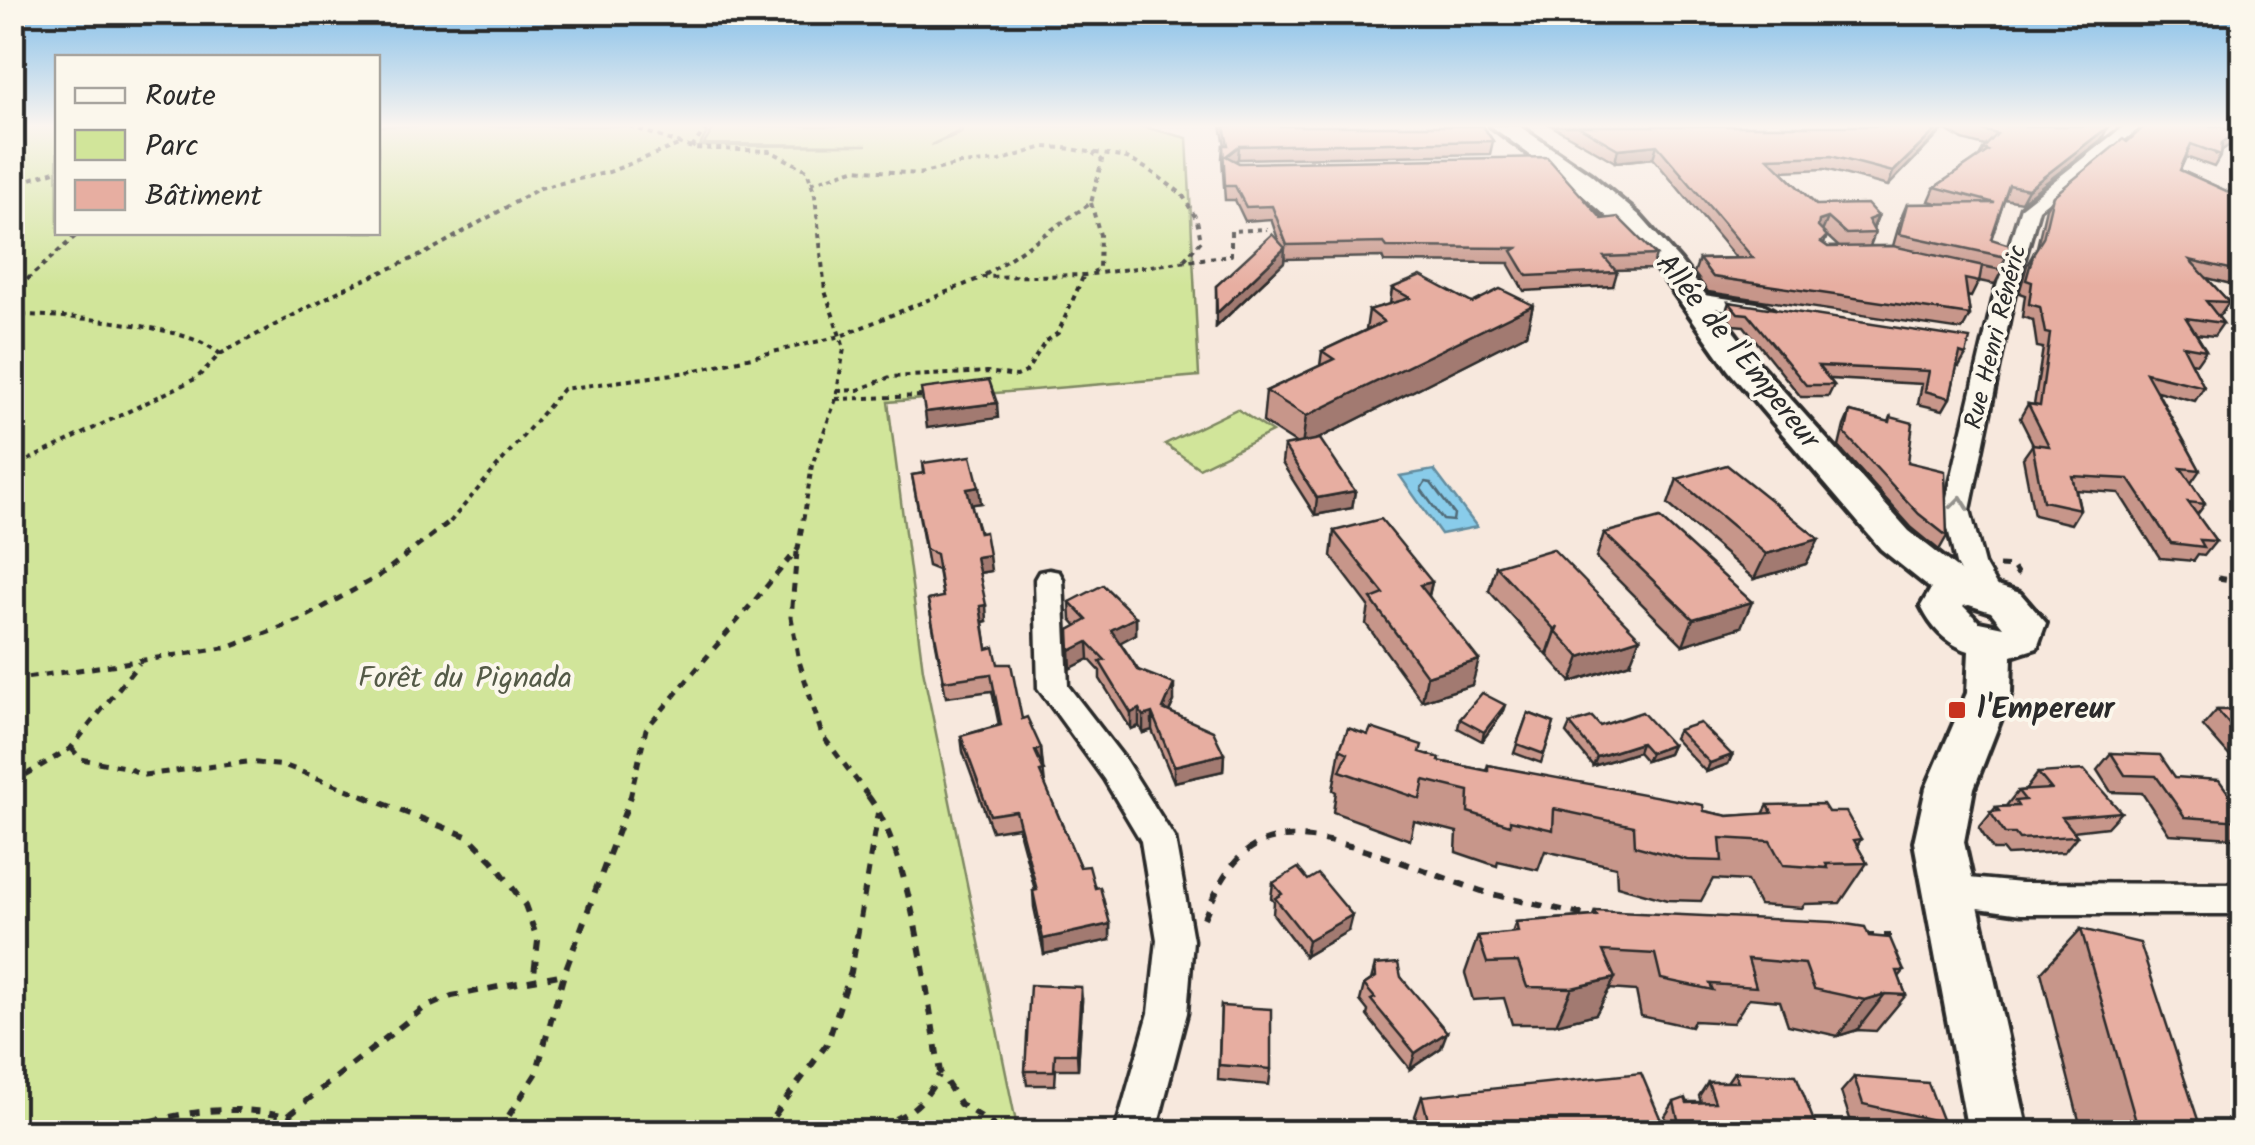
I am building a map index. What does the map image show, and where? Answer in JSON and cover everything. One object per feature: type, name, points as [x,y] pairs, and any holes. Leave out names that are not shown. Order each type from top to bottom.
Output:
[{"type":"street","name":"Allée de l'Empereur","points":[[1566,179],[1628,221],[1670,268],[1793,426],[1894,540],[1978,609]]},
{"type":"street","name":"Rue Henri Rénéric","points":[[1998,1132],[1939,842],[1940,813],[1955,771],[1992,695],[1994,661],[1978,609],[1958,510],[1983,344],[2001,279],[2030,207],[2065,179]]},
{"type":"street","points":[[1691,299],[1785,313]]},
{"type":"street","points":[[1050,580],[1053,688],[1115,770],[1158,839],[1174,950],[1168,1013],[1136,1132]]},
{"type":"street","points":[[1948,890],[2026,898],[2242,899]]},
{"type":"path","points":[[12,468],[197,378],[220,354],[346,288],[426,253],[540,188],[577,179]]},
{"type":"path","points":[[810,179],[825,292],[844,348],[836,400],[812,465],[791,617],[822,735],[878,810],[908,893],[940,1072],[948,1094],[969,1112],[993,1124],[994,1132]]},
{"type":"path","points":[[811,183],[822,179]]},
{"type":"path","points":[[837,391],[858,390],[890,377],[1026,372],[1044,342],[1058,333],[1085,275],[1099,269],[1102,259],[1098,217],[1092,203],[1097,179]]},
{"type":"path","points":[[1160,179],[1182,194],[1198,220],[1200,241],[1181,263]]},
{"type":"path","points":[[12,680],[230,648],[300,620],[379,576],[455,518],[563,389],[688,372],[841,336],[983,277],[1092,203]]},
{"type":"path","points":[[983,277],[1085,275],[1231,255],[1231,231],[1267,229]]},
{"type":"path","points":[[12,293],[77,235]]},
{"type":"path","points":[[12,315],[45,313],[146,329],[207,342],[220,354]]},
{"type":"path","points":[[836,400],[930,396]]},
{"type":"path","points":[[498,1132],[536,1074],[564,974],[636,786],[646,730],[798,549]]},
{"type":"path","points":[[2218,578],[2242,582]]},
{"type":"path","points":[[12,783],[71,748],[139,662]]},
{"type":"path","points":[[71,748],[81,760],[125,767],[144,776],[247,762],[286,766],[469,837],[526,906],[538,941],[534,982]]},
{"type":"path","points":[[762,1132],[826,1044],[851,972],[878,810]]},
{"type":"path","points":[[1174,950],[1193,943],[1226,871],[1273,836],[1306,836],[1489,893],[1600,918]]},
{"type":"path","points":[[1855,936],[1891,936]]},
{"type":"path","points":[[287,1116],[424,1008],[452,996],[564,974]]},
{"type":"path","points":[[817,1132],[874,1128],[913,1114],[931,1093],[940,1072]]},
{"type":"path","points":[[112,1132],[202,1107],[238,1104],[287,1116],[315,1132]]},
{"type":"green space","name":"Forêt du Pignada","points":[[12,179],[55,179],[55,235],[380,235],[380,179],[1189,179],[1199,376],[888,402],[923,670],[1018,1132],[13,1132]]},
{"type":"green space","points":[[1237,409],[1272,432],[1199,468],[1165,444]]},
{"type":"water","points":[[1434,470],[1477,527],[1441,534],[1400,476]]},
{"type":"building","points":[[1225,179],[1567,179],[1602,219],[1618,217],[1656,255],[1604,257],[1617,272],[1527,276],[1512,251],[1517,248],[1387,247],[1384,243],[1287,245],[1272,206],[1246,207],[1235,186],[1225,186]]},
{"type":"building","points":[[1686,179],[1790,179],[1816,205],[1867,204],[1878,216],[1868,220],[1875,233],[1846,234],[1828,218],[1819,221],[1818,227],[1827,236],[1821,242],[1828,247],[1893,246],[2002,270],[1982,266],[1979,282],[1965,279],[1970,315],[1713,277],[1699,259],[1753,258]]},
{"type":"building","points":[[1946,179],[2040,179],[2028,189],[2009,185],[1991,239],[2010,245],[2006,257],[1899,234],[1907,204],[1995,203],[1935,187]]},
{"type":"building","points":[[2073,179],[2201,179],[2242,198],[2239,271],[2190,260],[2229,302],[2206,301],[2223,323],[2186,318],[2206,350],[2183,346],[2204,387],[2146,373],[2200,470],[2181,468],[2205,504],[2188,502],[2216,541],[2200,540],[2204,547],[2171,543],[2129,479],[2072,476],[2080,509],[2043,501],[2032,444],[2049,446],[2028,404],[2040,406],[2050,334],[2045,333],[2040,307],[2029,304],[2032,282],[2026,280],[2034,252],[2043,238],[2053,196]]},
{"type":"building","points":[[1272,234],[1285,248],[1217,313],[1216,286]]},
{"type":"building","points":[[1421,276],[1472,303],[1500,289],[1533,305],[1306,416],[1266,391],[1334,359],[1322,351],[1384,322],[1369,310],[1410,298],[1392,288]]},
{"type":"building","points":[[1729,302],[1970,339],[1966,355],[1960,353],[1950,398],[1925,391],[1929,371],[1818,366],[1834,385],[1806,385],[1748,314],[1738,313]]},
{"type":"building","points":[[989,380],[997,403],[925,412],[921,389]]},
{"type":"building","points":[[1850,412],[1913,423],[1908,462],[1945,471],[1947,536],[1919,514],[1845,434]]},
{"type":"building","points":[[1320,439],[1355,491],[1317,498],[1284,446]]},
{"type":"building","points":[[971,456],[979,487],[967,489],[979,533],[985,532],[989,555],[976,557],[986,605],[980,606],[987,649],[994,647],[998,664],[1011,664],[1022,719],[1027,717],[1041,748],[1035,751],[1044,771],[1040,772],[1080,867],[1089,866],[1095,888],[1100,887],[1110,924],[1043,939],[1033,891],[1037,890],[1016,811],[990,815],[961,736],[1001,725],[991,674],[944,681],[928,600],[943,597],[936,554],[926,549],[912,475],[925,473],[923,463]]},
{"type":"building","points":[[1727,465],[1819,539],[1766,554],[1677,479]]},
{"type":"building","points":[[1660,518],[1752,602],[1693,619],[1604,533]]},
{"type":"building","points":[[1381,519],[1432,582],[1420,585],[1479,660],[1427,676],[1371,599],[1384,594],[1334,531]]},
{"type":"building","points":[[1553,549],[1640,638],[1580,657],[1556,631],[1558,626],[1555,630],[1496,566]]},
{"type":"building","points":[[1103,585],[1136,617],[1111,630],[1138,670],[1174,684],[1163,709],[1213,731],[1224,754],[1174,766],[1152,713],[1143,716],[1139,709],[1131,713],[1100,662],[1105,660],[1088,642],[1070,651],[1069,630],[1087,620],[1070,602]]},
{"type":"building","points":[[1482,693],[1505,705],[1484,732],[1460,719]]},
{"type":"building","points":[[2217,710],[2242,710],[2242,739]]},
{"type":"building","points":[[1642,712],[1672,745],[1650,753],[1641,743],[1597,757],[1570,724],[1592,717],[1600,726]]},
{"type":"building","points":[[1528,713],[1554,723],[1544,754],[1517,744]]},
{"type":"building","points":[[1700,723],[1732,755],[1710,763],[1678,730]]},
{"type":"building","points":[[1348,728],[1368,735],[1371,728],[1422,745],[1420,752],[1440,758],[1439,761],[1488,771],[1488,765],[1703,805],[1704,811],[1728,816],[1772,813],[1768,805],[1823,804],[1828,812],[1846,812],[1861,839],[1854,840],[1867,863],[1826,864],[1828,868],[1783,865],[1770,841],[1720,838],[1722,861],[1687,860],[1635,846],[1634,826],[1554,809],[1553,830],[1510,820],[1510,825],[1468,812],[1469,791],[1424,780],[1420,799],[1340,771],[1348,753],[1340,749]]},
{"type":"building","points":[[2111,753],[2160,755],[2175,777],[2219,780],[2242,812],[2242,821],[2185,817],[2156,776],[2125,775]]},
{"type":"building","points":[[2084,770],[2121,812],[2062,817],[2077,836],[2019,839],[2015,834],[2005,834],[1990,812],[1999,811],[1996,807],[2018,806],[2015,801],[2025,800],[2018,791],[2051,789],[2038,773]]},
{"type":"building","points":[[1298,868],[1308,880],[1318,874],[1352,915],[1308,940],[1275,898],[1282,894],[1273,883]]},
{"type":"building","points":[[1595,911],[1833,922],[1865,927],[1869,936],[1890,938],[1904,971],[1897,971],[1906,995],[1885,994],[1865,1000],[1814,989],[1805,964],[1748,959],[1756,987],[1710,984],[1713,990],[1661,979],[1655,954],[1603,951],[1615,978],[1572,988],[1527,987],[1518,962],[1487,963],[1478,936],[1518,932],[1516,922],[1597,916]]},
{"type":"building","points":[[2081,929],[2140,943],[2202,1132],[2139,1132]]},
{"type":"building","points":[[1398,963],[1401,977],[1447,1032],[1415,1053],[1371,1000],[1375,998],[1364,985],[1376,977],[1375,965]]},
{"type":"building","points":[[1030,985],[1081,987],[1077,1054],[1055,1054],[1054,1071],[1025,1071]]},
{"type":"building","points":[[1221,1006],[1271,1009],[1271,1069],[1219,1065]]},
{"type":"building","points":[[1734,1072],[1796,1075],[1818,1132],[1681,1132],[1674,1102],[1685,1098],[1687,1103],[1715,1102],[1708,1082],[1738,1082]]},
{"type":"building","points":[[1641,1073],[1666,1132],[1431,1132],[1422,1096]]},
{"type":"building","points":[[1854,1077],[1928,1083],[1943,1122],[1863,1104]]},
{"type":"railway","points":[[2242,376],[2242,448]]},
{"type":"place","name":"l'Empereur","points":[[1957,710]]}]
